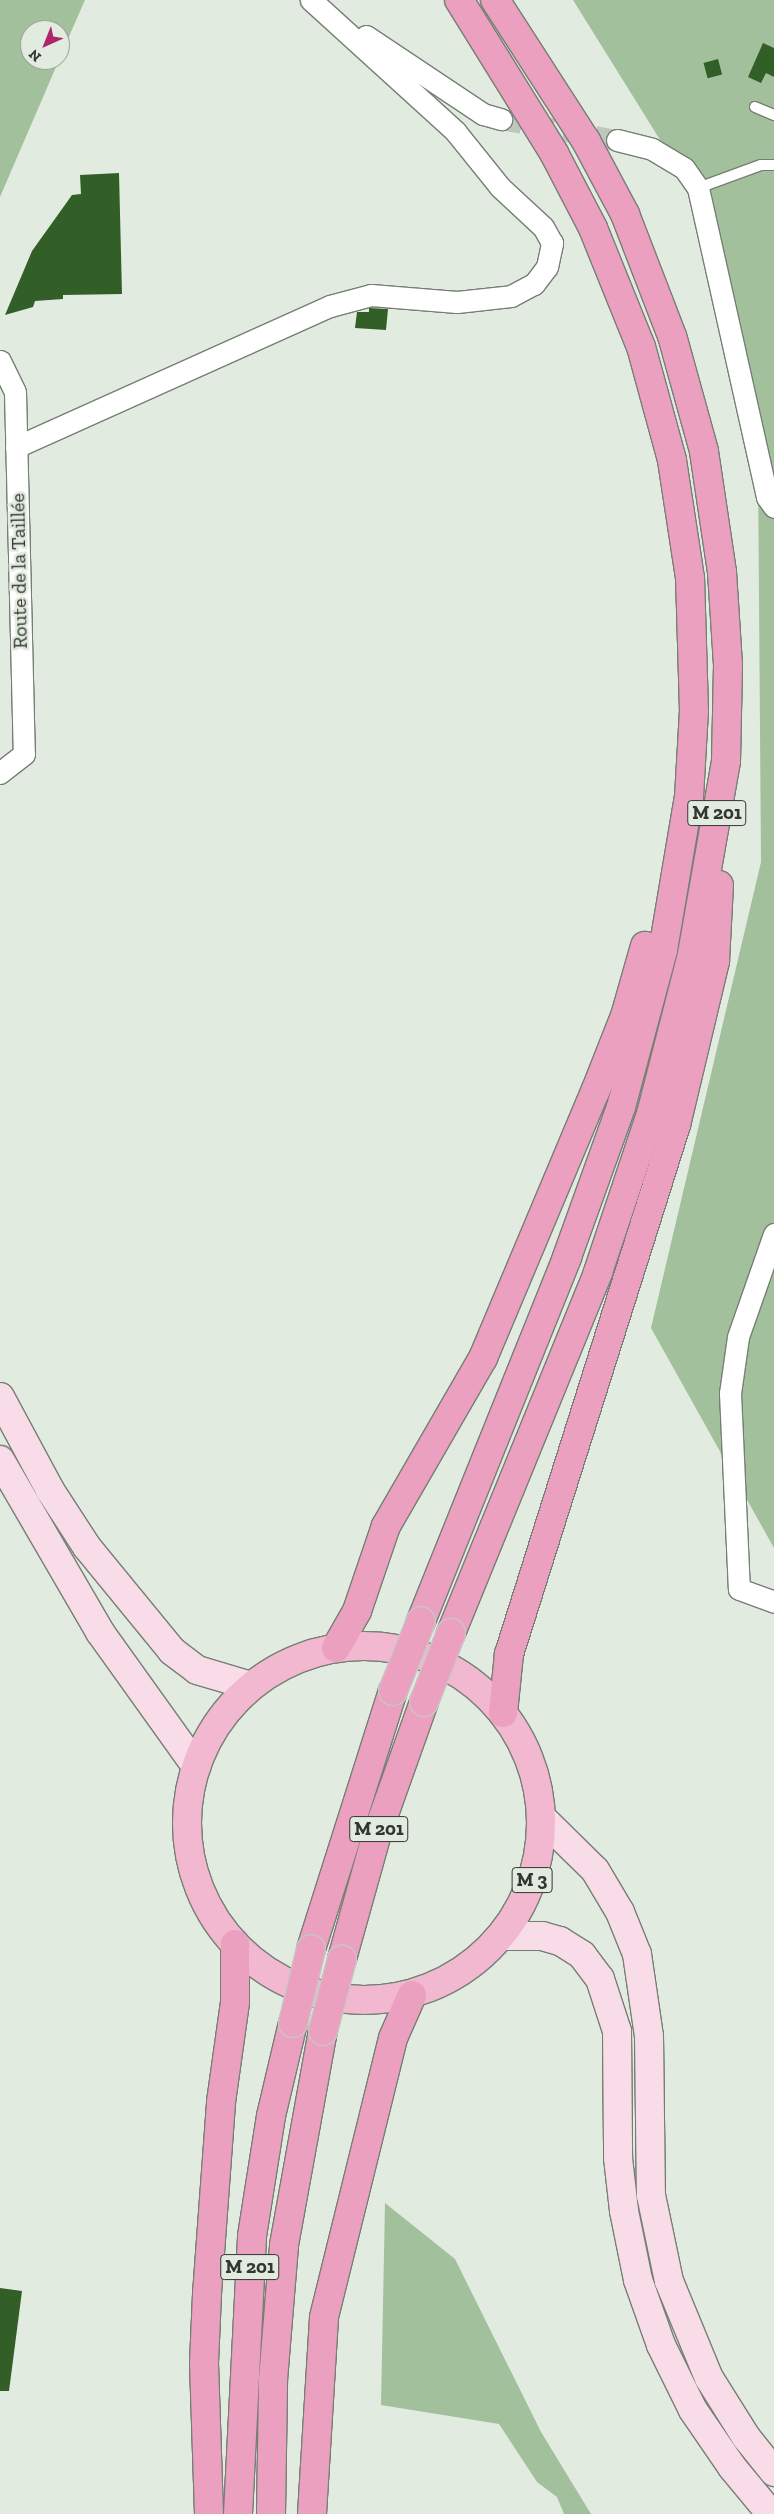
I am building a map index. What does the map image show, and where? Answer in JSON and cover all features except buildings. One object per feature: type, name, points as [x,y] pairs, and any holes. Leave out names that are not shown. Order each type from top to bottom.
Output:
[{"type":"highway","name":"M 201","points":[[238,2514],[252,2236],[272,2116],[311,1949],[394,1691],[567,1257],[620,1107],[663,950],[688,797],[694,711],[690,578],[672,460],[641,347],[592,228],[554,153],[460,0]]},
{"type":"highway","name":"M 201","points":[[271,2514],[272,2380],[284,2245],[323,2031],[377,1834],[424,1702],[598,1272],[651,1114],[692,954],[726,761],[728,665],[722,572],[704,451],[672,336],[625,214],[586,141],[495,0]]},
{"type":"highway","points":[[336,1648],[357,1611],[386,1526],[483,1358],[624,1016],[650,931],[673,812],[692,616]]},
{"type":"highway","points":[[503,1713],[509,1654],[628,1282],[697,1042],[715,962],[726,761]]},
{"type":"highway","points":[[209,2514],[204,2363],[207,2294],[221,2102],[235,2002],[234,1944]]},
{"type":"highway","points":[[312,2514],[324,2316],[393,2038],[412,1995]]},
{"type":"main road","points":[[0,1397],[50,1490],[87,1547],[172,1651],[197,1670],[250,1686]]},
{"type":"main road","points":[[0,1460],[19,1496],[100,1632],[196,1766]]},
{"type":"main road","points":[[0,1472],[19,1496]]},
{"type":"main road","name":"M 3","points":[[383,1646],[429,1658],[470,1680],[503,1713],[524,1745],[537,1780],[542,1818],[539,1860],[531,1884],[503,1936],[477,1962],[446,1982],[412,1995],[364,2001],[316,1994],[272,1975],[234,1944],[212,1914],[196,1879],[188,1841],[188,1803],[196,1766],[228,1709],[250,1686],[291,1661],[336,1648],[383,1646]]},
{"type":"main road","name":"M 3","points":[[542,1818],[595,1870],[620,1912],[637,1954],[649,2036],[650,2195],[669,2281],[709,2378],[746,2437],[774,2472]]},
{"type":"main road","points":[[503,1936],[560,1940],[582,1955],[600,1979],[617,2031],[618,2158],[624,2210],[648,2313],[693,2410],[732,2467],[771,2514]]},
{"type":"street","points":[[312,0],[483,114],[501,118]]},
{"type":"street","points":[[16,447],[330,306],[371,296],[457,302],[511,296],[534,284],[547,267],[552,243],[542,228],[500,187],[455,131],[312,0]]},
{"type":"street","points":[[616,140],[652,149],[684,168],[698,188],[767,497],[774,508]]},
{"type":"street","name":"Route de la Taillée","points":[[0,361],[15,392],[24,754],[0,773]]},
{"type":"street","points":[[774,1234],[738,1337],[730,1393],[739,1589],[774,1602]]},
{"type":"lane","points":[[755,106],[774,115]]},
{"type":"lane","points":[[698,188],[761,164],[774,165]]},
{"type":"green space","points":[[0,0],[85,0],[70,34],[70,20],[20,20],[20,70],[55,70],[0,197]]},
{"type":"green space","points":[[573,0],[774,0],[774,1548],[651,1328],[761,862],[758,465],[700,204]]},
{"type":"green space","points":[[385,2203],[455,2259],[541,2432],[591,2514],[564,2514],[557,2497],[537,2482],[499,2424],[381,2405]]},
{"type":"tunnel","points":[[501,119],[617,140]]}]
